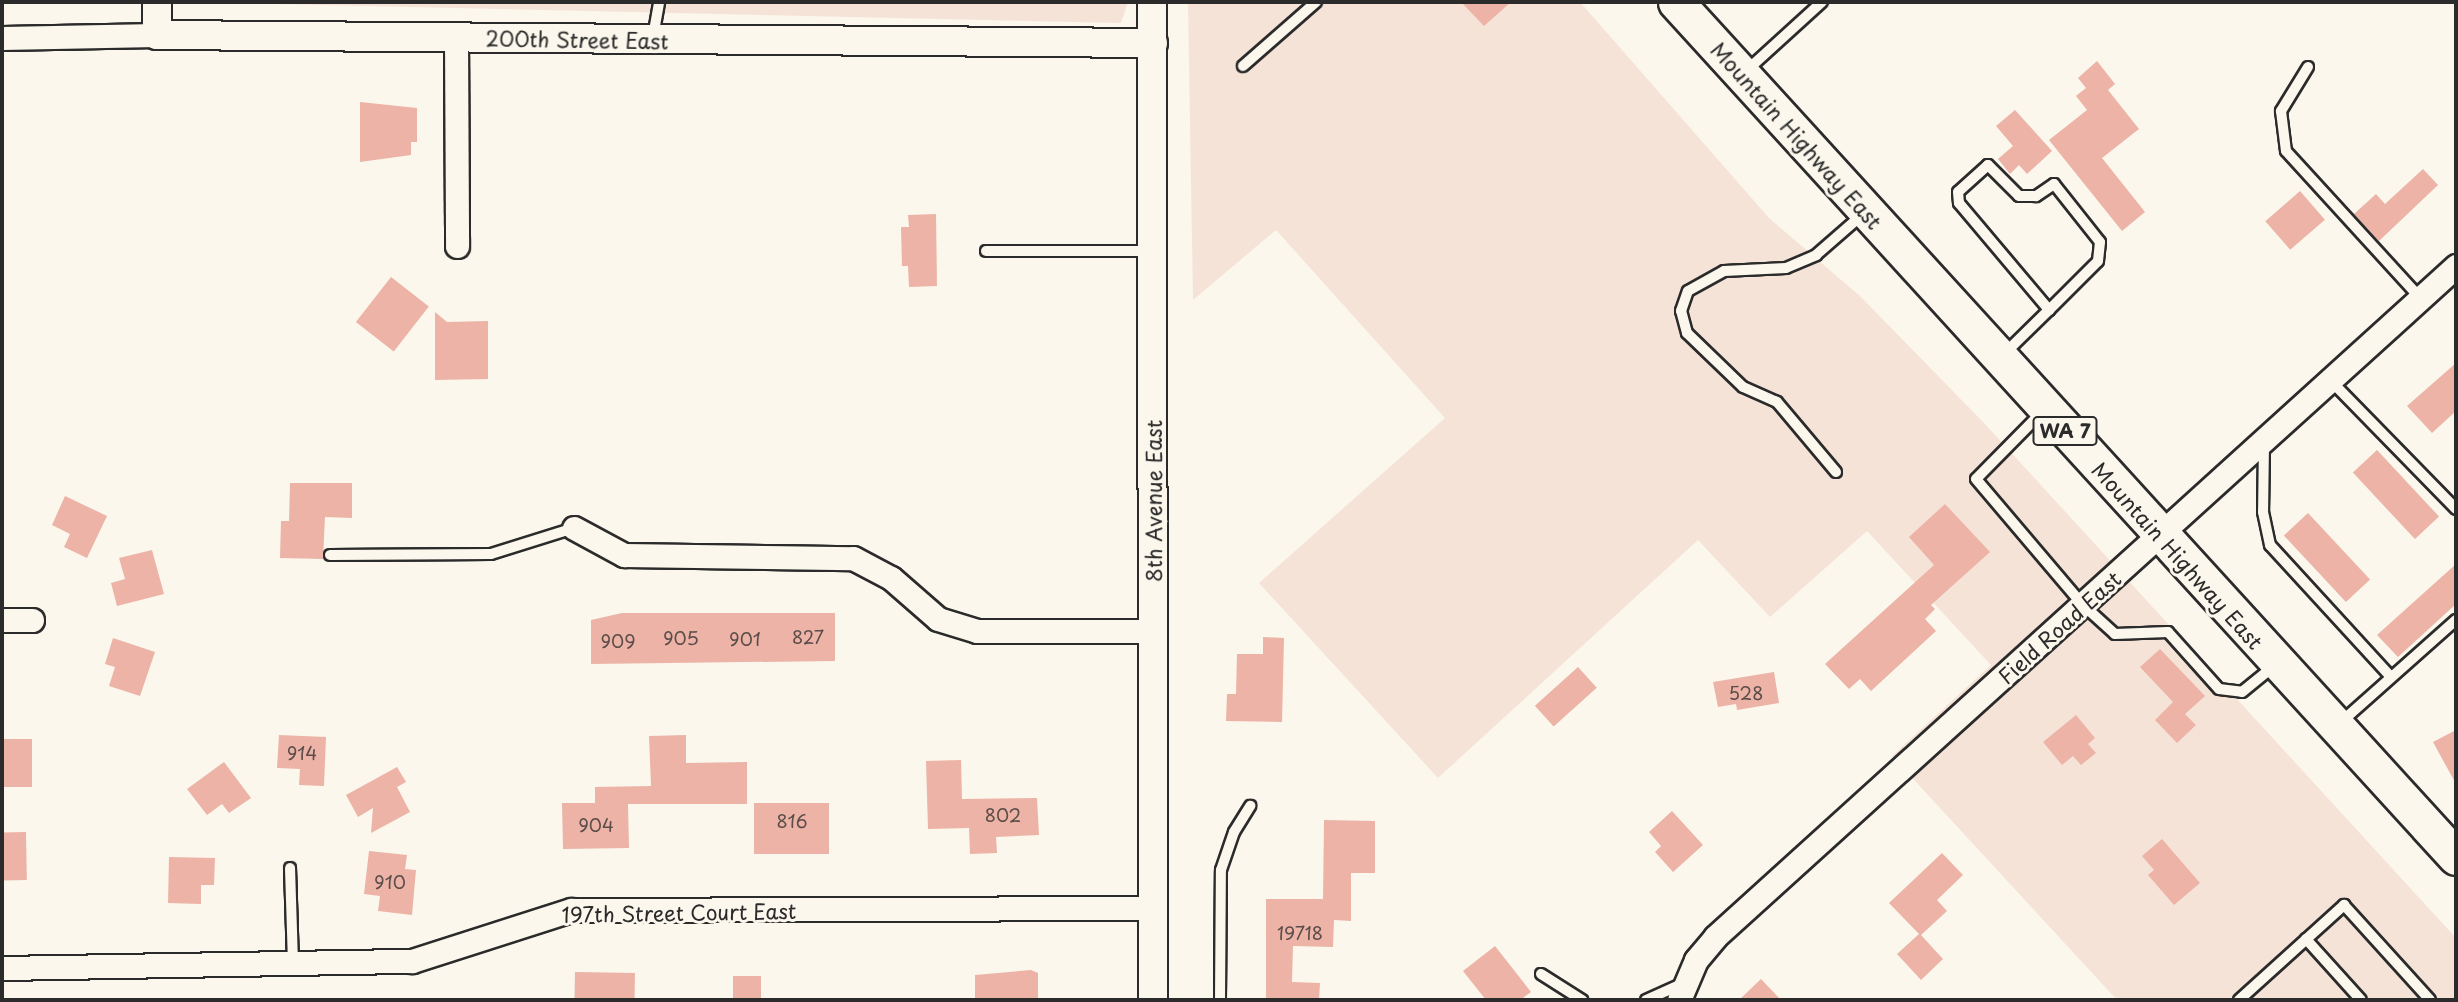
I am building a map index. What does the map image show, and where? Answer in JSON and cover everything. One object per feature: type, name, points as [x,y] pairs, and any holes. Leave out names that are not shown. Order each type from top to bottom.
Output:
[{"type":"main road","name":"Mountain Highway East","points":[[1676,2],[2045,410],[2456,857]]},
{"type":"street","points":[[157,2],[157,35]]},
{"type":"street","name":"8th Avenue East","points":[[1152,2],[1153,1000]]},
{"type":"street","name":"200th Street East","points":[[2,38],[157,35],[1153,43]]},
{"type":"street","points":[[456,37],[457,246]]},
{"type":"street","name":"Field Road East","points":[[1681,992],[1715,937],[2456,266]]},
{"type":"street","points":[[574,528],[624,555],[853,558],[891,578],[938,619],[977,631],[1153,631]]},
{"type":"street","points":[[2,620],[32,620]]},
{"type":"street","name":"197th Street Court East","points":[[2,968],[412,961],[571,910],[1154,908]]},
{"type":"lane","points":[[653,40],[659,2]]},
{"type":"lane","points":[[1243,65],[1316,2]]},
{"type":"lane","points":[[1743,74],[1822,2]]},
{"type":"lane","points":[[2308,67],[2281,111],[2286,151],[2421,299]]},
{"type":"lane","points":[[1999,359],[2049,310],[2098,261],[2100,242],[2054,184],[2036,196],[2019,196],[1988,165],[1958,192],[1959,203],[2049,310]]},
{"type":"lane","points":[[1836,472],[1777,402],[1743,387],[1687,333],[1681,311],[1688,291],[1724,271],[1786,268],[1816,255],[1865,212]]},
{"type":"lane","points":[[986,251],[1153,251]]},
{"type":"lane","points":[[2331,381],[2456,509]]},
{"type":"lane","points":[[2045,410],[1976,479],[2083,605],[2115,635],[2168,632],[2220,689],[2242,692],[2277,664]]},
{"type":"lane","points":[[2264,441],[2263,512],[2270,545],[2391,677]]},
{"type":"lane","points":[[330,555],[491,554],[574,528]]},
{"type":"lane","points":[[2335,727],[2456,620]]},
{"type":"lane","points":[[1220,1000],[1221,870],[1234,832],[1250,806]]},
{"type":"lane","points":[[290,868],[293,964]]},
{"type":"lane","points":[[2239,1000],[2344,905],[2430,1000]]},
{"type":"lane","points":[[2306,939],[2361,1000]]},
{"type":"lane","points":[[1541,974],[1582,1000]]},
{"type":"lane","points":[[1646,1000],[1681,992]]},
{"type":"shaded area","points":[[192,2],[1128,2],[1121,23]]},
{"type":"shaded area","points":[[1188,2],[1580,2],[1769,218],[1861,297],[1984,423],[2456,938],[2456,1000],[2117,1000],[1892,756],[1991,665],[1867,531],[1770,617],[1698,540],[1438,778],[1259,583],[1445,418],[1276,230],[1193,300]]},
{"type":"building","points":[[1461,2],[1511,2],[1484,26]]},
{"type":"building","points":[[2097,61],[2115,84],[2108,90],[2139,129],[2102,158],[2145,212],[2122,231],[2049,140],[2087,110],[2076,96],[2086,88],[2078,78]]},
{"type":"building","points":[[360,102],[417,108],[417,142],[411,142],[411,155],[360,162]]},
{"type":"building","points":[[2015,110],[2052,151],[2027,174],[2019,165],[2010,174],[1998,159],[2013,146],[1996,126]]},
{"type":"building","points":[[2423,169],[2438,185],[2379,241],[2354,214],[2376,194],[2385,204]]},
{"type":"building","points":[[2300,191],[2325,220],[2290,250],[2265,221]]},
{"type":"building","points":[[936,214],[937,286],[909,287],[908,266],[902,266],[901,227],[909,227],[908,215]]},
{"type":"building","points":[[391,277],[429,307],[394,351],[356,322]]},
{"type":"building","points":[[435,312],[447,322],[488,321],[488,379],[435,380]]},
{"type":"building","points":[[2456,363],[2456,411],[2432,433],[2407,406]]},
{"type":"building","points":[[2377,450],[2439,517],[2415,539],[2353,473]]},
{"type":"building","points":[[290,483],[352,483],[352,518],[325,517],[323,559],[280,558],[281,521],[289,521]]},
{"type":"building","points":[[65,496],[107,516],[87,558],[64,547],[70,534],[52,525]]},
{"type":"building","points":[[1945,504],[1990,552],[1931,605],[1935,609],[1925,619],[1936,631],[1871,691],[1860,679],[1849,689],[1825,664],[1934,565],[1909,537]]},
{"type":"building","points":[[2308,513],[2370,580],[2346,602],[2284,536]]},
{"type":"building","points":[[152,550],[164,594],[117,606],[111,583],[125,579],[119,558]]},
{"type":"building","points":[[2456,564],[2456,604],[2398,657],[2377,635]]},
{"type":"building","points":[[622,613],[835,613],[835,661],[591,664],[591,620]]},
{"type":"building","points":[[1263,637],[1284,638],[1282,722],[1226,721],[1227,694],[1236,694],[1237,654],[1263,654]]},
{"type":"building","points":[[113,638],[155,652],[140,696],[109,686],[115,667],[105,664]]},
{"type":"building","points":[[2160,649],[2205,696],[2185,714],[2196,725],[2177,743],[2155,720],[2173,702],[2140,667]]},
{"type":"building","points":[[1578,667],[1597,688],[1554,727],[1535,706]]},
{"type":"building","points":[[1774,672],[1779,703],[1737,710],[1736,704],[1718,707],[1713,682]]},
{"type":"building","points":[[2076,715],[2095,738],[2088,744],[2096,753],[2081,765],[2073,756],[2062,765],[2043,742]]},
{"type":"building","points":[[2456,730],[2456,784],[2433,742]]},
{"type":"building","points":[[279,735],[326,737],[324,786],[299,785],[300,769],[277,768]]},
{"type":"building","points":[[686,735],[686,763],[747,762],[747,804],[628,804],[629,848],[563,849],[562,803],[595,803],[595,787],[651,786],[649,736]]},
{"type":"building","points":[[2,739],[32,739],[32,787],[2,787]]},
{"type":"building","points":[[961,760],[962,799],[1037,798],[1039,835],[996,837],[997,853],[970,854],[969,828],[928,829],[926,761]]},
{"type":"building","points":[[224,762],[251,798],[229,813],[222,804],[207,815],[187,789]]},
{"type":"building","points":[[397,767],[406,782],[397,787],[410,812],[371,833],[373,808],[358,817],[346,795]]},
{"type":"building","points":[[754,803],[829,803],[829,854],[754,854]]},
{"type":"building","points":[[1672,811],[1703,845],[1673,872],[1655,852],[1661,846],[1649,832]]},
{"type":"building","points":[[1324,820],[1375,821],[1375,873],[1351,873],[1351,921],[1334,920],[1333,947],[1293,946],[1292,982],[1320,983],[1319,1000],[1266,1000],[1266,899],[1323,899]]},
{"type":"building","points":[[2,832],[26,832],[27,880],[3,880]]},
{"type":"building","points":[[2162,839],[2200,883],[2174,905],[2148,875],[2154,870],[2142,856]]},
{"type":"building","points":[[369,851],[407,855],[405,869],[416,870],[412,915],[378,911],[380,896],[364,894]]},
{"type":"building","points":[[1942,853],[1963,875],[1937,900],[1947,911],[1921,935],[1943,959],[1921,980],[1897,954],[1919,934],[1889,903]]},
{"type":"building","points":[[169,857],[215,858],[214,885],[201,885],[201,904],[168,903]]},
{"type":"building","points":[[1495,946],[1531,992],[1520,1000],[1486,1000],[1463,971]]},
{"type":"building","points":[[1031,970],[1038,973],[1038,1000],[975,1000],[975,975]]},
{"type":"building","points":[[575,972],[635,973],[635,1000],[575,1000]]},
{"type":"building","points":[[733,976],[761,976],[761,1000],[733,1000]]},
{"type":"building","points":[[1761,979],[1781,1000],[1739,1000]]}]
